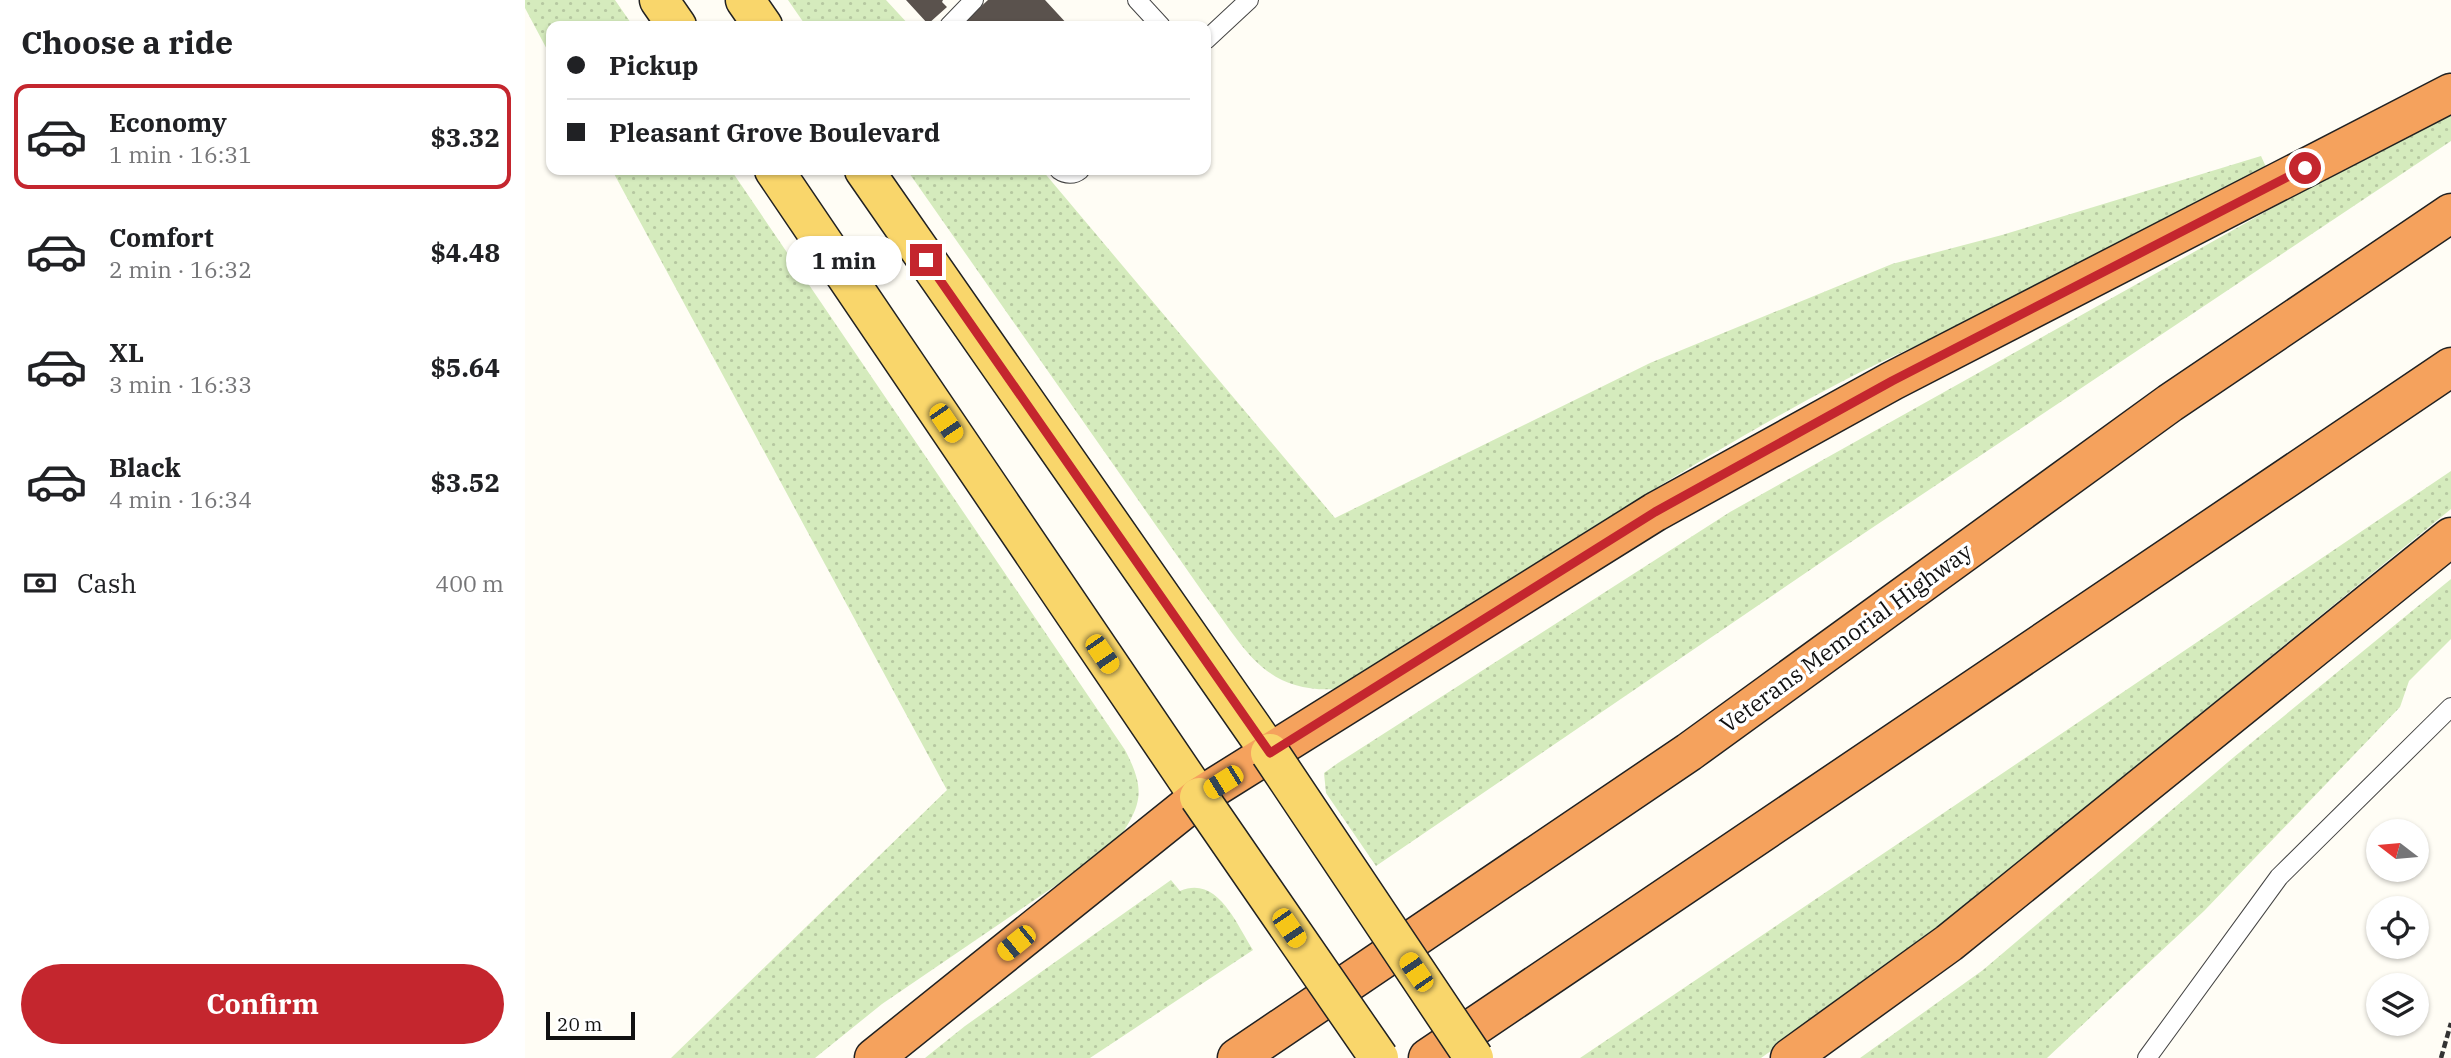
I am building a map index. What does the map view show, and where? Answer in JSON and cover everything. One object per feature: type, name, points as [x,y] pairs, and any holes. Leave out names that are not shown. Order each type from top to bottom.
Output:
[{"type":"highway","points":[[873,1058],[1199,797],[1667,505],[1892,381],[2451,93]]},
{"type":"highway","name":"Veterans Memorial Highway","points":[[1237,1058],[1689,752],[2170,402],[2451,213]]},
{"type":"highway","points":[[1428,1058],[2451,367]]},
{"type":"highway","points":[[1790,1058],[1949,943],[2451,537]]},
{"type":"main road","points":[[659,0],[674,21]]},
{"type":"main road","points":[[745,0],[760,21]]},
{"type":"main road","points":[[777,175],[1379,1058]]},
{"type":"main road","points":[[867,175],[1270,753],[1474,1058]]},
{"type":"lane","points":[[954,21],[974,0]]},
{"type":"lane","points":[[1137,0],[1156,21]]},
{"type":"lane","points":[[1211,35],[1248,0]]},
{"type":"lane","points":[[2147,1058],[2279,877],[2451,707]]},
{"type":"path","points":[[2441,1058],[2451,1023]]},
{"type":"green space","points":[[525,0],[615,0],[630,21],[546,21],[546,48],[525,8]]},
{"type":"green space","points":[[788,0],[886,0],[905,21],[803,21]]},
{"type":"green space","points":[[2451,108],[2451,141],[1851,542],[1376,866],[1326,793],[1324,773],[1338,763],[1730,512]]},
{"type":"green space","points":[[2261,156],[2266,167],[2079,268],[1863,371],[1776,417],[1587,531],[1339,689],[1313,689],[1292,684],[1274,675],[1258,664],[1245,649],[911,175],[1046,175],[1335,518],[1650,363],[1892,264],[2002,235]]},
{"type":"green space","points":[[615,175],[734,175],[1125,750],[1139,789],[1135,809],[1115,845],[882,1004],[815,1058],[671,1058],[947,790]]},
{"type":"green space","points":[[2451,471],[2451,509],[1898,961],[1761,1058],[1580,1058]]},
{"type":"green space","points":[[2451,579],[2451,639],[2409,681],[2400,707],[2204,911],[2047,1058],[1860,1058],[1983,970],[2234,757]]},
{"type":"green space","points":[[1171,880],[1180,891],[1193,888],[1205,890],[1215,896],[1232,916],[1253,950],[1090,1058],[925,1058],[965,1026]]},
{"type":"building","points":[[906,0],[943,0],[947,7],[931,21],[925,21]]},
{"type":"building","points":[[988,0],[1045,0],[1064,21],[965,21]]},
{"type":"route","points":[[926,260],[1270,753],[1655,512],[1892,381],[2305,168]]}]
